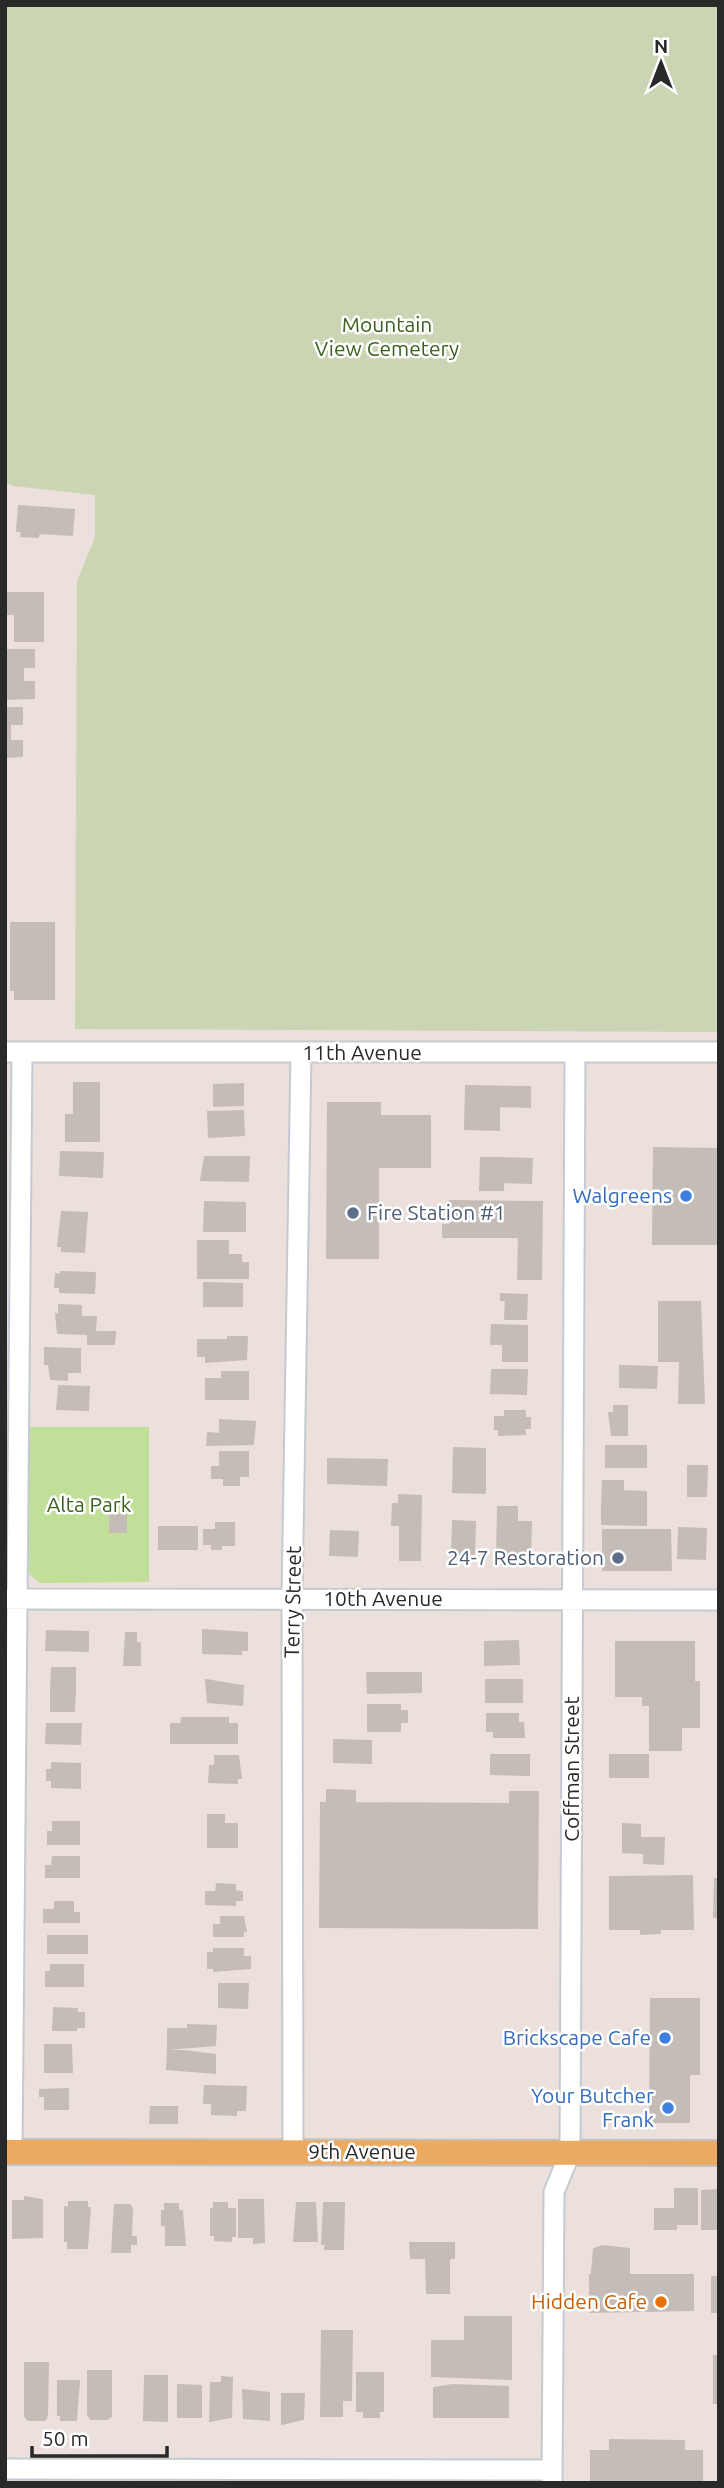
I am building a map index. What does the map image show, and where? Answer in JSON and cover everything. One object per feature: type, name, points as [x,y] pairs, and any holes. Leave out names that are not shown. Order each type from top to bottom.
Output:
[{"type":"main road","name":"9th Avenue","points":[[9,2152],[719,2153]]},
{"type":"street","name":"11th Avenue","points":[[14,1052],[719,1052]]},
{"type":"street","points":[[9,2152],[14,1052]]},
{"type":"street","name":"Terry Street","points":[[293,2152],[292,1599],[301,1052]]},
{"type":"street","name":"Coffman Street","points":[[552,2476],[554,2192],[570,2153],[575,1052]]},
{"type":"street","name":"10th Avenue","points":[[11,1599],[719,1600]]},
{"type":"street","points":[[5,2469],[552,2476]]},
{"type":"green space","name":"Mountain View Cemetery","points":[[5,5],[719,5],[719,1032],[75,1029],[77,581],[95,537],[95,495],[13,486],[5,482]]},
{"type":"green space","name":"Alta Park","points":[[29,1427],[149,1427],[149,1582],[40,1583],[29,1574]]},
{"type":"building","points":[[19,506],[74,510],[72,535],[39,533],[38,537],[21,536],[22,531],[17,531]]},
{"type":"building","points":[[5,593],[43,593],[43,641],[15,641],[15,614],[5,614]]},
{"type":"building","points":[[5,650],[34,650],[34,667],[23,667],[23,674],[5,674]]},
{"type":"building","points":[[5,674],[23,674],[23,682],[34,682],[34,698],[5,699]]},
{"type":"building","points":[[5,708],[22,708],[22,724],[10,724],[10,731],[5,731]]},
{"type":"building","points":[[5,731],[10,731],[10,741],[22,741],[22,756],[5,757]]},
{"type":"building","points":[[11,923],[54,923],[54,999],[15,999],[15,990],[11,990]]},
{"type":"building","points":[[74,1083],[99,1083],[99,1115],[74,1115]]},
{"type":"building","points":[[243,1084],[243,1105],[214,1106],[214,1085]]},
{"type":"building","points":[[466,1086],[530,1087],[530,1107],[499,1106],[499,1130],[465,1129]]},
{"type":"building","name":"Fire Station #1","points":[[328,1103],[380,1103],[380,1116],[430,1116],[430,1167],[378,1167],[378,1258],[327,1258]]},
{"type":"building","points":[[243,1111],[244,1135],[209,1137],[208,1112]]},
{"type":"building","points":[[66,1115],[99,1115],[99,1141],[66,1141]]},
{"type":"building","name":"Walgreens","points":[[654,1148],[719,1149],[719,1244],[653,1244]]},
{"type":"building","points":[[61,1152],[103,1153],[102,1177],[60,1175]]},
{"type":"building","points":[[205,1157],[249,1157],[248,1181],[201,1180]]},
{"type":"building","points":[[481,1158],[504,1158],[503,1190],[480,1190]]},
{"type":"building","points":[[504,1158],[532,1159],[531,1183],[503,1182]]},
{"type":"building","points":[[450,1201],[542,1202],[541,1279],[518,1279],[519,1237],[443,1237],[443,1225],[450,1225]]},
{"type":"building","points":[[205,1202],[245,1203],[245,1231],[204,1231]]},
{"type":"building","points":[[62,1212],[87,1213],[84,1252],[62,1251],[62,1246],[58,1246]]},
{"type":"building","points":[[198,1241],[228,1241],[228,1255],[241,1255],[241,1263],[248,1263],[248,1278],[198,1278]]},
{"type":"building","points":[[61,1272],[95,1273],[94,1293],[60,1292],[60,1287],[55,1287],[56,1274],[61,1275]]},
{"type":"building","points":[[204,1283],[242,1284],[242,1306],[204,1306]]},
{"type":"building","points":[[501,1294],[527,1295],[526,1319],[505,1319],[506,1300],[501,1300]]},
{"type":"building","points":[[659,1302],[700,1302],[704,1403],[679,1403],[680,1361],[659,1361]]},
{"type":"building","points":[[59,1305],[81,1306],[81,1317],[96,1317],[95,1332],[115,1332],[114,1344],[88,1344],[88,1334],[58,1333],[56,1314],[59,1315]]},
{"type":"building","points":[[492,1325],[527,1326],[527,1361],[503,1361],[503,1344],[491,1344]]},
{"type":"building","points":[[228,1337],[247,1337],[246,1359],[206,1362],[206,1356],[198,1356],[198,1340],[228,1340]]},
{"type":"building","points":[[45,1348],[80,1349],[80,1372],[67,1372],[67,1380],[51,1379],[49,1364],[45,1364]]},
{"type":"building","points":[[620,1366],[657,1367],[656,1388],[620,1387]]},
{"type":"building","points":[[492,1370],[527,1370],[526,1394],[491,1393]]},
{"type":"building","points":[[222,1372],[248,1372],[248,1399],[206,1399],[206,1379],[222,1379]]},
{"type":"building","points":[[59,1386],[89,1387],[88,1410],[57,1409]]},
{"type":"building","points":[[614,1406],[627,1406],[627,1435],[612,1435],[609,1413],[614,1413]]},
{"type":"building","points":[[505,1411],[525,1411],[525,1418],[530,1418],[530,1428],[524,1428],[525,1434],[499,1435],[499,1429],[495,1429],[495,1417],[505,1417]]},
{"type":"building","points":[[220,1420],[255,1422],[253,1444],[207,1445],[208,1433],[220,1434]]},
{"type":"building","points":[[606,1446],[646,1446],[646,1467],[606,1467]]},
{"type":"building","points":[[454,1448],[485,1449],[485,1493],[453,1492]]},
{"type":"building","points":[[220,1452],[248,1452],[248,1476],[239,1476],[239,1485],[224,1485],[224,1478],[212,1478],[212,1467],[220,1467]]},
{"type":"building","points":[[328,1459],[387,1460],[386,1485],[328,1483]]},
{"type":"building","points":[[688,1466],[707,1466],[706,1496],[688,1496]]},
{"type":"building","points":[[603,1481],[623,1481],[623,1491],[646,1492],[646,1507],[602,1506]]},
{"type":"building","points":[[399,1495],[421,1496],[420,1560],[400,1560],[400,1525],[392,1525],[393,1504],[399,1504]]},
{"type":"building","points":[[602,1506],[646,1507],[646,1525],[602,1524]]},
{"type":"building","points":[[498,1507],[517,1507],[517,1522],[531,1522],[530,1557],[497,1557]]},
{"type":"building","points":[[110,1514],[126,1514],[126,1532],[110,1532]]},
{"type":"building","points":[[453,1521],[475,1522],[474,1555],[452,1555]]},
{"type":"building","points":[[216,1523],[234,1523],[234,1545],[221,1545],[221,1549],[212,1549],[212,1544],[204,1544],[204,1530],[216,1530]]},
{"type":"building","points":[[159,1527],[197,1527],[197,1549],[159,1549]]},
{"type":"building","points":[[679,1528],[706,1529],[705,1559],[678,1558]]},
{"type":"building","points":[[603,1530],[670,1530],[671,1570],[603,1570]]},
{"type":"building","points":[[331,1531],[358,1532],[357,1556],[330,1555]]},
{"type":"building","points":[[203,1630],[247,1633],[247,1650],[241,1650],[241,1654],[203,1653]]},
{"type":"building","points":[[47,1631],[88,1632],[88,1651],[46,1650]]},
{"type":"building","points":[[126,1633],[136,1633],[136,1643],[140,1643],[140,1665],[124,1665]]},
{"type":"building","points":[[518,1641],[519,1664],[485,1665],[485,1642]]},
{"type":"building","points":[[616,1642],[694,1642],[694,1682],[699,1682],[699,1727],[681,1727],[681,1750],[650,1750],[650,1705],[643,1705],[643,1696],[616,1696]]},
{"type":"building","points":[[52,1668],[75,1668],[75,1690],[51,1690]]},
{"type":"building","points":[[367,1673],[421,1673],[421,1692],[368,1693]]},
{"type":"building","points":[[206,1680],[243,1686],[242,1705],[208,1702]]},
{"type":"building","points":[[486,1680],[522,1680],[522,1702],[486,1702]]},
{"type":"building","points":[[51,1690],[75,1690],[74,1711],[51,1711]]},
{"type":"building","points":[[368,1705],[400,1705],[400,1711],[407,1711],[407,1717],[368,1717]]},
{"type":"building","points":[[487,1714],[518,1714],[518,1723],[523,1723],[524,1737],[494,1737],[494,1731],[487,1731]]},
{"type":"building","points":[[368,1717],[407,1717],[407,1722],[400,1722],[400,1731],[368,1731]]},
{"type":"building","points":[[182,1718],[228,1718],[228,1724],[237,1724],[237,1743],[171,1743],[171,1724],[181,1724]]},
{"type":"building","points":[[47,1724],[81,1724],[80,1744],[46,1743]]},
{"type":"building","points":[[334,1740],[371,1741],[371,1763],[334,1762]]},
{"type":"building","points":[[491,1755],[529,1755],[529,1775],[491,1774]]},
{"type":"building","points":[[610,1755],[648,1755],[648,1777],[610,1777]]},
{"type":"building","points":[[215,1756],[238,1756],[241,1778],[237,1778],[237,1783],[209,1782],[210,1766],[215,1766]]},
{"type":"building","points":[[52,1763],[80,1764],[80,1788],[52,1787],[52,1780],[47,1780],[47,1770],[52,1770]]},
{"type":"building","points":[[327,1790],[355,1791],[355,1803],[510,1804],[510,1792],[538,1792],[537,1928],[320,1927],[321,1803],[327,1803]]},
{"type":"building","points":[[208,1815],[224,1815],[224,1824],[237,1824],[237,1847],[208,1847]]},
{"type":"building","points":[[53,1822],[79,1822],[79,1844],[48,1844],[48,1832],[53,1832]]},
{"type":"building","points":[[623,1824],[640,1825],[640,1838],[664,1838],[663,1864],[644,1863],[644,1853],[623,1852]]},
{"type":"building","points":[[53,1857],[79,1857],[79,1877],[46,1877],[46,1866],[52,1866]]},
{"type":"building","points":[[692,1876],[693,1929],[660,1929],[660,1933],[641,1934],[641,1929],[610,1929],[610,1877]]},
{"type":"building","points":[[715,1879],[719,1879],[719,1917],[714,1917]]},
{"type":"building","points":[[217,1884],[235,1885],[235,1891],[242,1892],[242,1900],[235,1900],[235,1905],[206,1904],[206,1892],[216,1892]]},
{"type":"building","points":[[55,1902],[73,1902],[73,1913],[79,1913],[79,1922],[44,1922],[44,1910],[55,1910]]},
{"type":"building","points":[[221,1917],[243,1917],[246,1931],[243,1931],[243,1936],[214,1936],[214,1925],[221,1925]]},
{"type":"building","points":[[48,1936],[87,1936],[87,1953],[48,1953]]},
{"type":"building","points":[[214,1949],[243,1949],[243,1957],[250,1957],[250,1968],[214,1971],[214,1968],[208,1968],[208,1953],[214,1953]]},
{"type":"building","points":[[51,1965],[83,1965],[83,1986],[46,1986],[46,1972],[51,1972]]},
{"type":"building","points":[[219,1984],[248,1984],[247,2008],[219,2007]]},
{"type":"building","points":[[651,1999],[699,1999],[699,2074],[689,2074],[689,2122],[650,2122]]},
{"type":"building","points":[[54,2008],[77,2009],[76,2013],[84,2013],[84,2027],[76,2027],[76,2030],[53,2030]]},
{"type":"building","points":[[188,2025],[216,2026],[215,2045],[168,2049],[168,2029],[188,2029]]},
{"type":"building","points":[[45,2045],[71,2045],[72,2072],[45,2072]]},
{"type":"building","points":[[168,2049],[215,2055],[215,2073],[167,2069]]},
{"type":"building","points":[[205,2086],[246,2087],[245,2110],[236,2110],[236,2115],[212,2114],[212,2103],[204,2103]]},
{"type":"building","points":[[68,2089],[68,2109],[45,2109],[45,2096],[40,2096],[40,2090]]},
{"type":"building","points":[[151,2107],[177,2107],[177,2123],[150,2123]]},
{"type":"building","points":[[675,2189],[697,2189],[697,2224],[676,2224],[676,2229],[655,2229],[655,2209],[675,2209]]},
{"type":"building","points":[[719,2190],[719,2229],[702,2229],[702,2191]]},
{"type":"building","points":[[25,2197],[42,2200],[42,2237],[13,2238],[13,2201],[25,2201]]},
{"type":"building","points":[[239,2200],[263,2200],[264,2242],[254,2243],[254,2237],[239,2237]]},
{"type":"building","points":[[69,2202],[87,2202],[87,2208],[90,2208],[87,2248],[68,2248],[68,2241],[65,2241],[65,2207],[69,2208]]},
{"type":"building","points":[[214,2203],[227,2203],[227,2209],[235,2209],[235,2236],[231,2236],[231,2241],[215,2240],[215,2235],[211,2235],[211,2209],[214,2209]]},
{"type":"building","points":[[297,2203],[315,2203],[317,2241],[294,2241]]},
{"type":"building","points":[[324,2203],[344,2203],[343,2249],[325,2249],[326,2244],[322,2244]]},
{"type":"building","points":[[165,2204],[178,2204],[178,2211],[182,2211],[185,2245],[166,2245],[166,2225],[162,2225]]},
{"type":"building","points":[[115,2205],[130,2205],[132,2210],[131,2237],[136,2237],[136,2244],[130,2244],[130,2252],[112,2252]]},
{"type":"building","points":[[410,2243],[454,2243],[454,2258],[449,2258],[449,2293],[427,2293],[426,2258],[411,2258]]},
{"type":"building","points":[[602,2246],[629,2249],[629,2273],[592,2273],[594,2249]]},
{"type":"building","points":[[590,2275],[693,2275],[693,2310],[590,2312]]},
{"type":"building","points":[[712,2277],[719,2277],[719,2312],[712,2312]]},
{"type":"building","points":[[465,2317],[511,2317],[511,2379],[432,2376],[432,2341],[465,2341]]},
{"type":"building","points":[[322,2331],[352,2331],[351,2400],[342,2400],[342,2416],[321,2416]]},
{"type":"building","points":[[714,2356],[719,2356],[719,2403],[714,2403]]},
{"type":"building","points":[[25,2363],[48,2363],[45,2420],[28,2420],[25,2416]]},
{"type":"building","points":[[88,2371],[111,2371],[111,2416],[107,2419],[91,2419],[88,2415]]},
{"type":"building","points":[[357,2373],[383,2373],[383,2411],[379,2411],[379,2417],[364,2417],[364,2411],[357,2411]]},
{"type":"building","points":[[145,2376],[167,2376],[167,2421],[144,2420]]},
{"type":"building","points":[[222,2377],[232,2378],[231,2417],[210,2421],[211,2383],[222,2383]]},
{"type":"building","points":[[58,2381],[79,2381],[76,2420],[61,2420],[61,2415],[58,2415]]},
{"type":"building","points":[[178,2385],[201,2386],[201,2417],[178,2417]]},
{"type":"building","points":[[452,2385],[508,2387],[508,2417],[434,2417],[434,2388]]},
{"type":"building","points":[[243,2390],[269,2393],[269,2420],[244,2418]]},
{"type":"building","points":[[282,2394],[304,2394],[303,2419],[282,2424]]},
{"type":"building","points":[[610,2440],[684,2441],[684,2451],[702,2451],[702,2483],[591,2483],[591,2451],[610,2451]]},
{"type":"place","name":"Walgreens","points":[[686,1196]]},
{"type":"place","name":"Fire Station #1","points":[[353,1213]]},
{"type":"place","name":"24-7 Restoration","points":[[618,1558]]},
{"type":"place","name":"Brickscape Cafe","points":[[665,2038]]},
{"type":"place","name":"Your Butcher Frank","points":[[668,2108]]},
{"type":"place","name":"Hidden Cafe","points":[[661,2302]]}]
